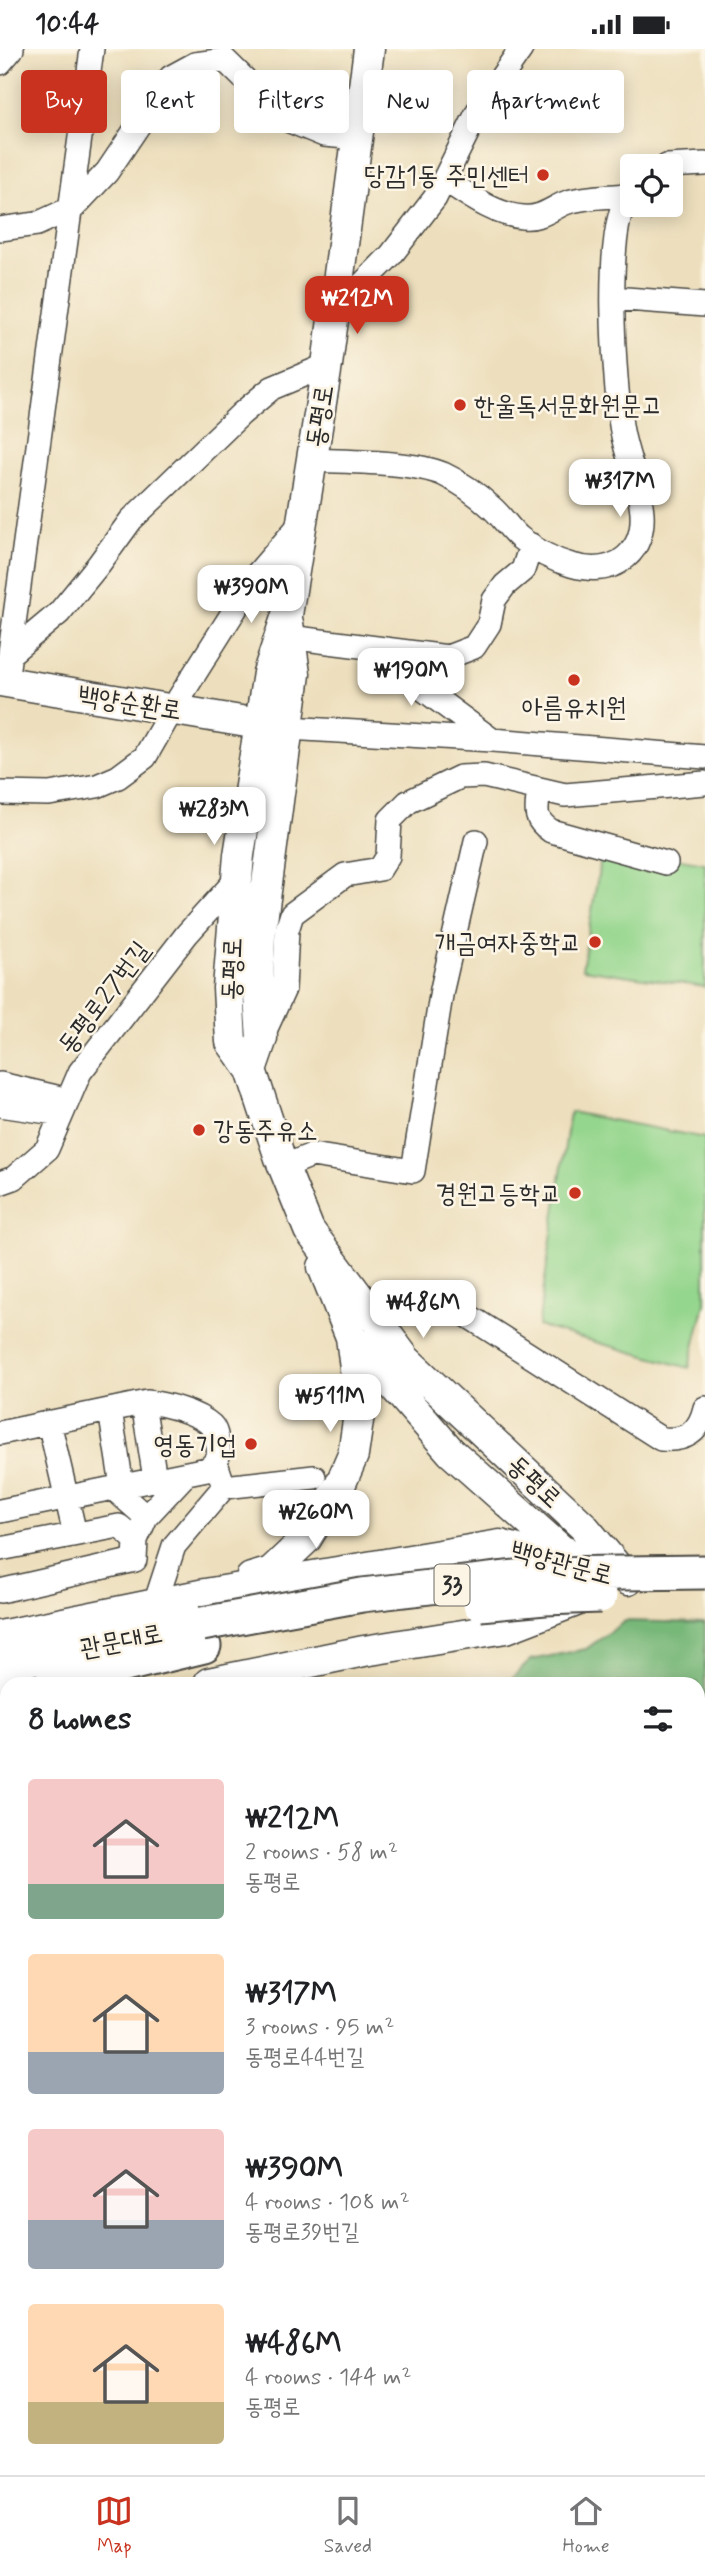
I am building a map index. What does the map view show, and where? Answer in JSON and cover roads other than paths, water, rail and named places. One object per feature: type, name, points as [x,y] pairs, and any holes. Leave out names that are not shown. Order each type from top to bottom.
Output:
[{"type":"highway","name":"33","points":[[204,1621],[362,1595],[541,1574],[705,1572]]},
{"type":"highway","name":"33","points":[[204,1621],[365,1616],[545,1598],[705,1594]]},
{"type":"highway","name":"관문대로","points":[[0,1667],[204,1621]]},
{"type":"highway","name":"관문대로","points":[[66,1677],[204,1621]]},
{"type":"main road","name":"동평로","points":[[251,1070],[262,1038],[258,982],[273,726],[268,673],[288,626],[327,365],[369,49]]},
{"type":"main road","name":"백양순환로","points":[[5,672],[173,708],[273,726]]},
{"type":"main road","name":"동평로","points":[[273,726],[236,880],[228,988],[231,1042],[251,1070],[283,1167],[309,1230],[406,1360],[583,1526],[628,1580]]},
{"type":"main road","points":[[204,1621],[271,1572],[306,1539],[341,1483],[353,1455],[360,1407],[351,1338],[309,1230]]},
{"type":"main road","name":"동평로","points":[[351,1338],[451,1452],[561,1549],[628,1580]]},
{"type":"main road","name":"백양관문로","points":[[0,1636],[155,1604],[204,1621],[499,1545],[628,1580],[705,1580]]},
{"type":"main road","name":"백양관문로","points":[[238,1677],[364,1651],[506,1628],[628,1580]]},
{"type":"street","points":[[0,63],[12,49]]},
{"type":"street","points":[[5,672],[92,49]]},
{"type":"street","points":[[334,313],[391,255],[435,198],[478,111],[521,49]]},
{"type":"street","points":[[0,229],[37,224],[70,209],[107,172],[171,77],[195,64],[225,60],[285,119],[324,135],[358,138]]},
{"type":"street","points":[[683,165],[705,164]]},
{"type":"street","points":[[445,180],[474,199],[507,214],[525,218],[553,212],[567,203],[620,195]]},
{"type":"street","points":[[312,460],[420,467],[442,473],[492,507],[518,536],[542,553],[597,569],[613,565],[627,557],[640,535],[642,514],[621,427],[612,298],[612,266],[620,217]]},
{"type":"street","points":[[612,298],[705,305]]},
{"type":"street","points":[[5,672],[60,613],[131,520],[242,414],[272,388],[327,365]]},
{"type":"street","points":[[0,793],[49,795],[97,786],[118,777],[145,757],[258,573],[302,522]]},
{"type":"street","points":[[492,740],[419,686],[448,657],[474,647],[489,624],[494,600],[505,585],[523,570],[531,545]]},
{"type":"street","points":[[288,626],[448,657]]},
{"type":"street","points":[[273,726],[705,757]]},
{"type":"street","points":[[262,1038],[284,989],[287,930],[292,914],[345,875],[380,869],[388,856],[390,820],[408,802],[460,776],[484,776],[565,795],[705,783]]},
{"type":"street","points":[[539,789],[536,816],[540,823],[551,831],[666,863]]},
{"type":"street","points":[[283,1167],[312,1155],[413,1171],[442,989],[476,841]]},
{"type":"street","name":"동평로27번길","points":[[0,1183],[13,1178],[47,1149],[80,1072],[187,935],[236,880]]},
{"type":"street","points":[[0,1084],[56,1097],[62,1114],[0,1105]]},
{"type":"street","points":[[463,1312],[661,1439],[677,1440],[693,1434],[705,1408]]},
{"type":"street","points":[[143,1403],[155,1479]]},
{"type":"street","points":[[0,1433],[143,1403],[168,1404],[211,1425],[216,1434],[219,1453],[216,1463],[225,1487]]},
{"type":"street","points":[[110,1410],[118,1487],[146,1517]]},
{"type":"street","points":[[49,1422],[75,1534]]},
{"type":"street","points":[[0,1511],[207,1469],[216,1463]]},
{"type":"street","points":[[0,1591],[135,1560],[136,1540],[146,1517],[187,1473]]},
{"type":"street","points":[[155,1604],[174,1546],[225,1487],[314,1477]]},
{"type":"street","points":[[0,1549],[119,1526],[136,1540]]},
{"type":"place","name":"당감1동 주민센터","points":[[543,175]]},
{"type":"place","name":"한울독서문화원문고","points":[[460,405]]},
{"type":"place","name":"아름유치원","points":[[574,680]]},
{"type":"place","name":"개금여자중학교","points":[[595,942]]},
{"type":"place","name":"강동주유소","points":[[199,1130]]},
{"type":"place","name":"경원고등학교","points":[[575,1193]]},
{"type":"place","name":"영동기업","points":[[251,1444]]}]
